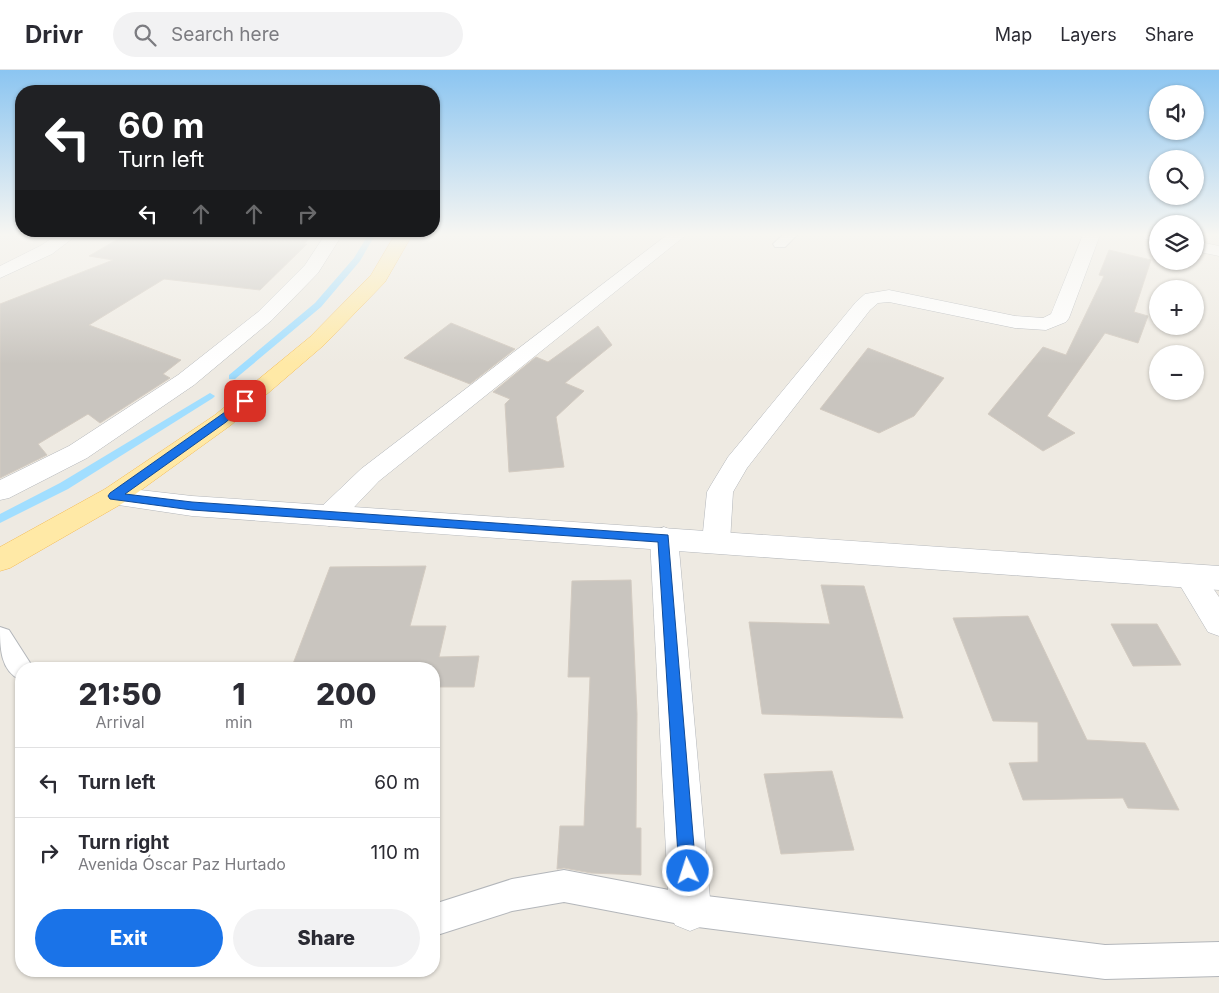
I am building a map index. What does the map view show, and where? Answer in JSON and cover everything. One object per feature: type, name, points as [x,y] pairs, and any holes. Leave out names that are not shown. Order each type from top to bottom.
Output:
[{"type":"main road","points":[[0,560],[114,496],[223,420],[316,342],[378,278]]},
{"type":"street","points":[[0,491],[78,452],[186,380],[264,316],[303,278]]},
{"type":"street","points":[[329,516],[370,474],[622,278]]},
{"type":"street","points":[[716,542],[720,492],[737,462],[863,306],[872,298],[889,296],[1015,322],[1046,324],[1059,318],[1072,278]]},
{"type":"street","points":[[114,496],[192,506],[664,538],[1205,578],[1219,624]]},
{"type":"street","points":[[664,538],[690,910]]},
{"type":"lane","points":[[0,637],[17,662]]},
{"type":"lane","points":[[440,918],[512,895],[564,886],[690,910],[1105,962],[1219,959]]},
{"type":"building","points":[[67,278],[272,278],[260,290],[164,279],[89,325],[181,360],[163,374],[170,378],[100,423],[88,414],[38,444],[47,455],[0,478],[0,304]]},
{"type":"building","points":[[1103,278],[1145,278],[1134,312],[1148,316],[1138,343],[1105,333],[1047,416],[1075,433],[1043,451],[988,414],[1043,347],[1066,355]]},
{"type":"building","points":[[451,323],[515,349],[470,384],[404,358]]},
{"type":"building","points":[[598,326],[612,345],[565,383],[584,391],[556,417],[564,467],[509,472],[505,404],[510,399],[493,392],[536,357],[548,362]]},
{"type":"building","points":[[868,348],[944,378],[914,416],[879,433],[820,409]]},
{"type":"building","points":[[426,566],[410,626],[446,626],[439,657],[479,656],[474,687],[440,687],[440,662],[294,662],[330,567]]},
{"type":"building","points":[[631,580],[637,714],[636,828],[641,828],[641,875],[591,873],[564,868],[557,869],[560,826],[584,826],[590,677],[568,677],[572,581]]},
{"type":"building","points":[[821,585],[864,586],[903,718],[762,714],[749,622],[830,624]]},
{"type":"building","points":[[1028,616],[1087,740],[1145,743],[1179,810],[1128,808],[1123,798],[1023,800],[1009,763],[1038,762],[1038,722],[993,721],[953,618]]},
{"type":"building","points":[[1111,624],[1157,624],[1181,665],[1133,666]]},
{"type":"building","points":[[832,771],[854,850],[781,854],[764,774]]},
{"type":"waterway","points":[[232,377],[318,305],[341,278]]},
{"type":"waterway","points":[[0,519],[64,486],[210,396]]},
{"type":"route","points":[[245,401],[223,420],[114,496],[192,506],[664,538],[688,871]]}]
